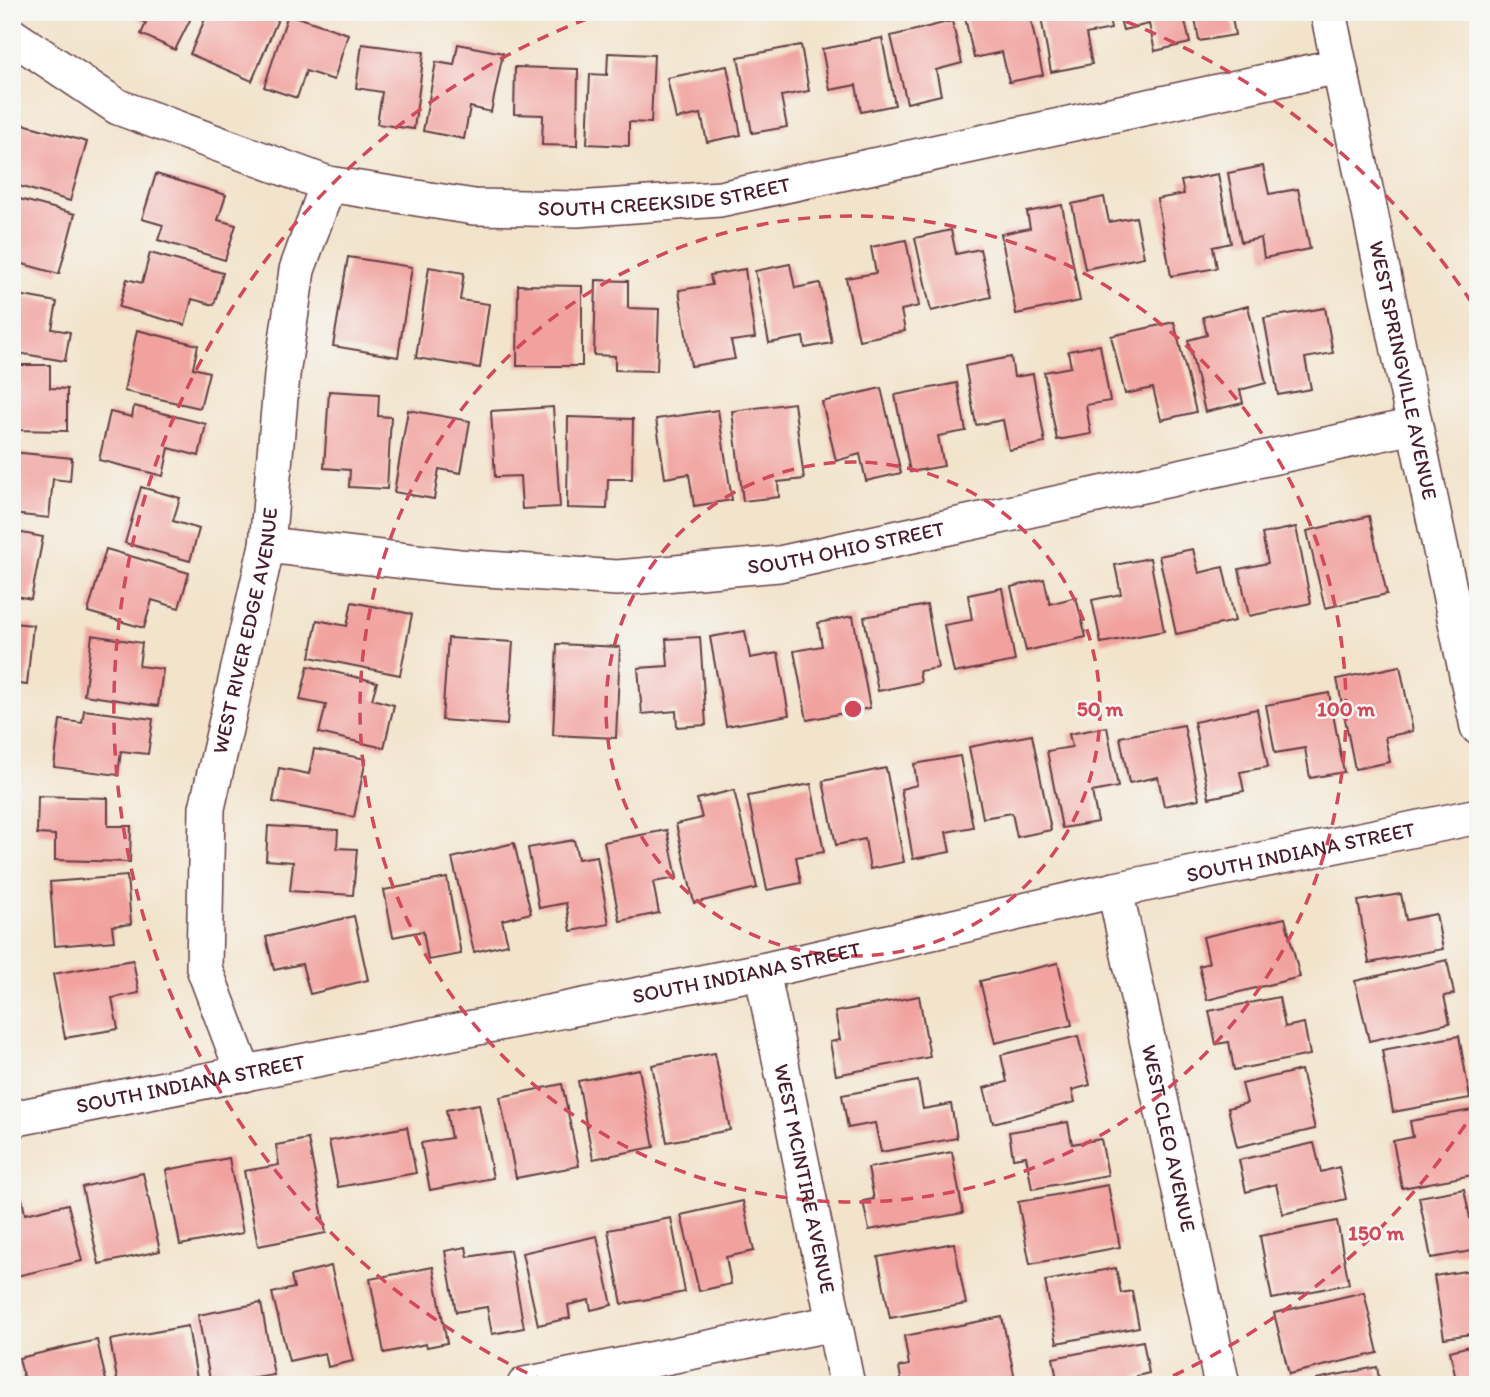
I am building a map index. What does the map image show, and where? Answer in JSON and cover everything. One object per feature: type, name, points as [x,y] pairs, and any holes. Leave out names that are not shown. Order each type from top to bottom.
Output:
[{"type":"street","name":"WEST SPRINGVILLE AVENUE","points":[[1328,12],[1478,727]]},
{"type":"street","name":"SOUTH CREEKSIDE STREET","points":[[12,36],[118,107],[328,184],[474,207],[577,209],[720,199],[1339,66]]},
{"type":"street","name":"WEST RIVER EDGE AVENUE","points":[[244,1074],[204,968],[207,808],[267,545],[282,375],[298,270],[328,184]]},
{"type":"street","name":"SOUTH OHIO STREET","points":[[267,545],[459,567],[617,578],[779,564],[1414,426]]},
{"type":"street","name":"SOUTH INDIANA STREET","points":[[12,1119],[762,971],[1115,890],[1478,816]]},
{"type":"street","name":"WEST CLEO AVENUE","points":[[1115,890],[1222,1385]]},
{"type":"street","name":"WEST MCINTIRE AVENUE","points":[[762,971],[847,1385]]},
{"type":"street","points":[[525,1385],[834,1323]]},
{"type":"building","points":[[125,12],[194,12],[175,50],[141,34],[146,23]]},
{"type":"building","points":[[208,12],[281,12],[252,81],[190,54]]},
{"type":"building","points":[[1029,12],[1043,75],[1009,82],[1002,52],[974,58],[964,13]]},
{"type":"building","points":[[1040,12],[1108,12],[1111,29],[1086,34],[1092,64],[1051,72]]},
{"type":"building","points":[[1118,12],[1183,12],[1190,43],[1155,51],[1149,24],[1123,30]]},
{"type":"building","points":[[1194,12],[1231,12],[1235,35],[1199,41]]},
{"type":"building","points":[[288,14],[348,34],[334,80],[306,71],[297,98],[264,87]]},
{"type":"building","points":[[952,21],[962,63],[936,70],[941,95],[907,103],[891,36]]},
{"type":"building","points":[[882,38],[895,105],[861,112],[856,85],[830,90],[822,49]]},
{"type":"building","points":[[362,44],[424,52],[414,129],[377,124],[382,92],[356,88]]},
{"type":"building","points":[[458,44],[503,53],[491,112],[470,107],[464,139],[423,131],[436,62],[454,65]]},
{"type":"building","points":[[801,45],[809,91],[781,96],[787,127],[752,133],[738,57]]},
{"type":"building","points":[[608,53],[654,55],[651,123],[629,122],[629,146],[587,144],[590,74],[607,75]]},
{"type":"building","points":[[727,66],[741,135],[707,142],[701,114],[676,119],[667,78]]},
{"type":"building","points":[[515,67],[578,69],[577,146],[542,145],[543,115],[514,114]]},
{"type":"building","points":[[23,124],[87,142],[70,201],[12,184],[12,147],[16,148]]},
{"type":"building","points":[[1263,166],[1269,194],[1298,189],[1310,249],[1264,258],[1261,238],[1241,242],[1228,173]]},
{"type":"building","points":[[156,174],[226,195],[218,220],[236,225],[225,260],[158,240],[163,225],[142,219]]},
{"type":"building","points":[[1218,174],[1231,243],[1213,247],[1217,268],[1171,276],[1157,199],[1184,194],[1181,181]]},
{"type":"building","points":[[12,197],[75,214],[59,274],[12,261]]},
{"type":"building","points":[[1104,197],[1109,222],[1136,217],[1144,257],[1085,269],[1072,204]]},
{"type":"building","points":[[1062,205],[1080,301],[1016,314],[1001,234],[1030,228],[1027,212]]},
{"type":"building","points":[[951,230],[956,254],[980,249],[991,297],[931,311],[915,238]]},
{"type":"building","points":[[906,240],[919,306],[901,310],[905,331],[859,340],[846,278],[876,273],[871,247]]},
{"type":"building","points":[[150,253],[223,273],[214,305],[192,299],[185,325],[119,307],[127,279],[142,283]]},
{"type":"building","points":[[348,257],[412,267],[398,357],[333,346]]},
{"type":"building","points":[[790,264],[795,288],[820,283],[832,343],[805,348],[803,337],[769,343],[755,271]]},
{"type":"building","points":[[429,267],[464,273],[460,300],[489,304],[480,368],[416,358]]},
{"type":"building","points":[[745,269],[755,338],[731,341],[735,359],[691,366],[679,290],[712,285],[710,275]]},
{"type":"building","points":[[596,280],[628,281],[628,308],[659,309],[657,371],[615,370],[615,356],[594,355]]},
{"type":"building","points":[[518,285],[582,286],[582,366],[517,366]]},
{"type":"building","points":[[12,294],[57,302],[52,329],[70,332],[65,361],[12,352]]},
{"type":"building","points":[[1248,306],[1266,383],[1240,390],[1243,403],[1205,412],[1188,340],[1207,335],[1203,317]]},
{"type":"building","points":[[1325,308],[1333,353],[1305,358],[1311,389],[1278,395],[1264,318]]},
{"type":"building","points":[[1174,322],[1196,412],[1161,420],[1153,388],[1125,394],[1111,336]]},
{"type":"building","points":[[137,330],[198,345],[193,368],[209,372],[200,408],[124,391]]},
{"type":"building","points":[[1100,345],[1110,401],[1086,405],[1091,434],[1057,440],[1044,372],[1071,367],[1068,351]]},
{"type":"building","points":[[1011,357],[1014,377],[1033,374],[1045,443],[1009,450],[1003,420],[976,425],[965,366]]},
{"type":"building","points":[[12,365],[50,365],[50,388],[67,389],[67,431],[12,430]]},
{"type":"building","points":[[957,383],[966,431],[938,436],[944,466],[910,472],[895,395]]},
{"type":"building","points":[[881,388],[901,473],[866,481],[860,454],[836,461],[822,402]]},
{"type":"building","points":[[329,391],[379,394],[378,416],[391,417],[387,489],[349,487],[350,470],[324,468]]},
{"type":"building","points":[[794,403],[804,479],[778,482],[779,497],[743,501],[732,411]]},
{"type":"building","points":[[134,406],[206,424],[199,456],[169,448],[163,476],[99,460],[110,412],[132,417]]},
{"type":"building","points":[[553,407],[560,507],[522,509],[520,476],[495,477],[491,411]]},
{"type":"building","points":[[408,410],[470,421],[461,473],[439,469],[434,499],[394,492]]},
{"type":"building","points":[[718,410],[732,500],[694,506],[689,474],[665,478],[656,419]]},
{"type":"building","points":[[568,417],[633,419],[632,479],[608,479],[607,509],[567,508]]},
{"type":"building","points":[[12,452],[72,458],[70,481],[53,479],[49,518],[12,514]]},
{"type":"building","points":[[141,487],[180,498],[173,521],[199,529],[190,561],[125,543]]},
{"type":"building","points":[[1369,516],[1387,594],[1325,608],[1307,531]]},
{"type":"building","points":[[1296,527],[1311,603],[1249,616],[1239,569],[1268,563],[1262,534]]},
{"type":"building","points":[[12,531],[43,537],[31,599],[12,595]]},
{"type":"building","points":[[106,549],[189,573],[179,608],[152,600],[144,628],[88,612]]},
{"type":"building","points":[[1193,549],[1199,573],[1223,567],[1235,621],[1176,634],[1159,556]]},
{"type":"building","points":[[1150,558],[1164,631],[1101,643],[1092,600],[1121,594],[1115,565]]},
{"type":"building","points":[[1044,579],[1050,604],[1076,597],[1086,637],[1026,651],[1011,587]]},
{"type":"building","points":[[1002,588],[1015,661],[954,673],[944,625],[972,620],[968,595]]},
{"type":"building","points":[[352,602],[412,614],[400,675],[310,657],[317,620],[347,626]]},
{"type":"building","points":[[927,605],[938,668],[919,671],[921,682],[878,691],[864,617]]},
{"type":"building","points":[[853,616],[870,708],[807,720],[794,651],[822,646],[818,623]]},
{"type":"building","points":[[12,623],[33,625],[27,685],[12,683]]},
{"type":"building","points":[[745,631],[750,658],[778,653],[789,715],[726,726],[710,637]]},
{"type":"building","points":[[92,635],[142,643],[139,666],[163,669],[158,706],[84,695]]},
{"type":"building","points":[[700,637],[706,725],[677,727],[676,711],[642,714],[638,668],[668,666],[666,639]]},
{"type":"building","points":[[448,638],[513,642],[507,725],[442,720]]},
{"type":"building","points":[[557,644],[620,647],[616,738],[553,735]]},
{"type":"building","points":[[308,666],[377,682],[372,699],[394,705],[384,748],[319,733],[326,705],[300,700]]},
{"type":"building","points":[[1400,666],[1413,731],[1385,737],[1390,762],[1355,769],[1337,679]]},
{"type":"building","points":[[1329,693],[1344,772],[1310,778],[1305,748],[1275,753],[1266,705]]},
{"type":"building","points":[[1257,709],[1268,767],[1240,772],[1244,791],[1209,798],[1194,722]]},
{"type":"building","points":[[84,710],[153,719],[148,754],[121,751],[118,775],[54,767],[60,720],[82,723]]},
{"type":"building","points":[[1184,725],[1199,799],[1164,806],[1158,777],[1129,783],[1120,737]]},
{"type":"building","points":[[1107,727],[1118,787],[1092,792],[1098,822],[1062,828],[1047,751],[1072,747],[1069,734]]},
{"type":"building","points":[[1032,735],[1051,830],[1017,837],[1012,813],[983,818],[969,747]]},
{"type":"building","points":[[314,749],[366,759],[354,817],[273,802],[279,768],[309,774]]},
{"type":"building","points":[[960,756],[973,827],[946,832],[950,852],[913,859],[901,789],[917,785],[914,764]]},
{"type":"building","points":[[886,768],[904,862],[870,869],[865,839],[836,845],[823,781]]},
{"type":"building","points":[[811,784],[824,852],[796,857],[801,883],[767,890],[748,796]]},
{"type":"building","points":[[734,790],[757,888],[694,903],[676,824],[702,818],[697,799]]},
{"type":"building","points":[[38,796],[108,798],[108,826],[131,826],[130,862],[55,860],[55,835],[37,834]]},
{"type":"building","points":[[268,826],[338,830],[337,848],[357,849],[353,895],[290,891],[293,862],[266,860]]},
{"type":"building","points":[[667,830],[677,878],[653,882],[659,913],[620,921],[604,842]]},
{"type":"building","points":[[574,840],[578,859],[597,856],[609,924],[571,931],[566,903],[539,908],[528,848]]},
{"type":"building","points":[[514,843],[531,913],[502,920],[508,944],[474,952],[452,858]]},
{"type":"building","points":[[127,876],[131,924],[112,926],[114,941],[55,946],[50,882]]},
{"type":"building","points":[[447,878],[461,954],[428,960],[423,931],[393,937],[384,890]]},
{"type":"building","points":[[1401,894],[1406,920],[1436,914],[1443,949],[1369,963],[1358,901]]},
{"type":"building","points":[[354,916],[368,980],[310,994],[302,964],[274,970],[266,937]]},
{"type":"building","points":[[1285,918],[1300,977],[1207,1000],[1199,966],[1209,963],[1203,937]]},
{"type":"building","points":[[133,960],[139,993],[112,998],[118,1029],[65,1038],[53,974]]},
{"type":"building","points":[[1447,960],[1454,994],[1444,996],[1450,1023],[1369,1041],[1355,981]]},
{"type":"building","points":[[1058,963],[1072,1025],[995,1043],[980,981]]},
{"type":"building","points":[[919,996],[930,1057],[836,1075],[830,1042],[840,1040],[835,1012]]},
{"type":"building","points":[[1279,997],[1285,1027],[1304,1023],[1310,1055],[1234,1070],[1229,1042],[1216,1044],[1209,1011]]},
{"type":"building","points":[[1078,1036],[1090,1085],[1072,1090],[1075,1102],[993,1123],[984,1088],[1007,1082],[1001,1055]]},
{"type":"building","points":[[1459,1036],[1470,1098],[1393,1112],[1382,1050]]},
{"type":"building","points":[[715,1053],[730,1130],[667,1142],[652,1065]]},
{"type":"building","points":[[639,1069],[654,1147],[593,1159],[578,1081]]},
{"type":"building","points":[[1301,1070],[1315,1129],[1237,1147],[1228,1108],[1247,1103],[1242,1084]]},
{"type":"building","points":[[918,1081],[923,1109],[951,1104],[957,1138],[881,1152],[875,1123],[848,1128],[842,1095]]},
{"type":"building","points":[[562,1084],[579,1166],[516,1178],[500,1097]]},
{"type":"building","points":[[479,1104],[493,1178],[430,1190],[421,1143],[451,1138],[446,1110]]},
{"type":"building","points":[[1478,1109],[1478,1143],[1473,1144],[1478,1174],[1402,1188],[1393,1141],[1413,1137],[1410,1121]]},
{"type":"building","points":[[1068,1122],[1072,1144],[1101,1139],[1108,1175],[1032,1189],[1026,1156],[1013,1158],[1009,1132]]},
{"type":"building","points":[[407,1127],[416,1173],[338,1187],[329,1141]]},
{"type":"building","points":[[308,1139],[326,1233],[258,1246],[244,1171],[279,1165],[276,1145]]},
{"type":"building","points":[[1314,1143],[1321,1172],[1339,1167],[1346,1199],[1283,1214],[1276,1184],[1246,1192],[1239,1160]]},
{"type":"building","points":[[952,1152],[963,1213],[869,1230],[863,1201],[874,1199],[868,1168]]},
{"type":"building","points":[[229,1158],[243,1233],[180,1245],[166,1170]]},
{"type":"building","points":[[143,1173],[160,1251],[99,1264],[82,1187]]},
{"type":"building","points":[[1108,1185],[1120,1247],[1030,1264],[1018,1202]]},
{"type":"building","points":[[1464,1189],[1470,1218],[1478,1216],[1478,1250],[1431,1258],[1419,1197]]},
{"type":"building","points":[[22,1199],[25,1214],[68,1204],[82,1261],[12,1277],[12,1201]]},
{"type":"building","points":[[743,1201],[754,1251],[726,1257],[731,1284],[699,1291],[681,1215]]},
{"type":"building","points":[[671,1218],[685,1292],[622,1304],[608,1230]]},
{"type":"building","points":[[1337,1221],[1349,1284],[1272,1299],[1260,1236]]},
{"type":"building","points":[[597,1236],[612,1305],[591,1310],[589,1300],[568,1305],[570,1318],[538,1325],[522,1253]]},
{"type":"building","points":[[954,1243],[966,1304],[890,1318],[878,1257]]},
{"type":"building","points":[[466,1247],[468,1257],[510,1250],[524,1328],[492,1334],[487,1307],[456,1312],[445,1251]]},
{"type":"building","points":[[331,1266],[353,1361],[328,1367],[325,1353],[289,1361],[272,1293],[294,1288],[291,1276]]},
{"type":"building","points":[[433,1267],[447,1343],[427,1347],[426,1344],[384,1353],[370,1279]]},
{"type":"building","points":[[1116,1268],[1121,1293],[1132,1291],[1139,1327],[1057,1343],[1045,1281]]},
{"type":"building","points":[[1478,1269],[1478,1333],[1444,1338],[1434,1276]]},
{"type":"building","points":[[1364,1292],[1378,1353],[1289,1374],[1274,1313]]},
{"type":"building","points":[[261,1303],[274,1375],[211,1385],[198,1315]]},
{"type":"building","points":[[1002,1317],[1015,1379],[985,1385],[902,1385],[899,1367],[909,1365],[904,1336]]},
{"type":"building","points":[[188,1326],[198,1385],[118,1385],[110,1340]]},
{"type":"building","points":[[97,1340],[107,1385],[25,1385],[19,1358]]},
{"type":"building","points":[[1143,1341],[1149,1373],[1137,1376],[1139,1385],[1058,1385],[1053,1358]]},
{"type":"building","points":[[1478,1344],[1478,1385],[1457,1385],[1450,1351]]},
{"type":"building","points":[[1377,1367],[1380,1385],[1317,1385],[1316,1379]]}]
